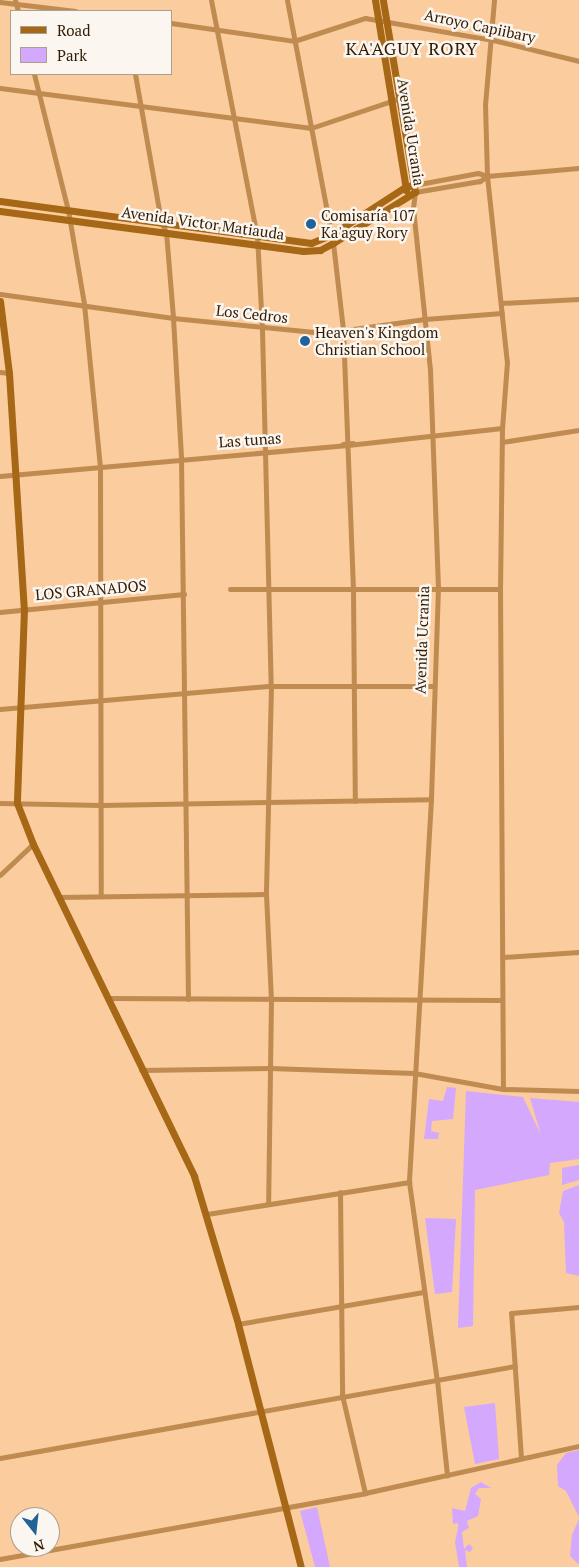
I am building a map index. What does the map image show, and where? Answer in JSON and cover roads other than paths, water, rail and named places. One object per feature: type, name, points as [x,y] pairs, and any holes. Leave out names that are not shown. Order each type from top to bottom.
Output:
[{"type":"street","points":[[211,0],[258,244],[267,452],[271,686],[271,802],[266,894],[271,999],[268,1204]]},
{"type":"street","points":[[287,0],[333,243],[343,329],[353,590],[355,801]]},
{"type":"street","name":"Avenida Ucrania","points":[[375,0],[396,99]]},
{"type":"street","name":"Avenida Ucrania","points":[[383,0],[413,208],[425,319],[432,435],[438,587],[431,799],[409,1182],[422,1292],[437,1380],[447,1475]]},
{"type":"street","points":[[494,0],[493,40],[485,104],[487,176],[507,362],[502,428],[500,588],[503,1089]]},
{"type":"street","points":[[0,2],[16,2],[68,10]]},
{"type":"street","name":"Arroyo Capiibary","points":[[172,23],[294,41],[365,18],[378,19],[493,40],[579,61]]},
{"type":"street","points":[[34,75],[68,210],[84,304],[100,468],[98,602],[101,804],[100,896]]},
{"type":"street","points":[[135,75],[161,222],[166,232],[173,318],[181,458],[184,594],[188,999]]},
{"type":"street","points":[[0,88],[310,128],[396,99]]},
{"type":"street","points":[[410,189],[478,173],[487,176],[579,168]]},
{"type":"street","name":"Avenida Victor Matiauda","points":[[0,201],[311,243],[331,235],[410,189]]},
{"type":"street","name":"Avenida Victor Matiauda","points":[[0,211],[69,218],[311,252],[333,243],[410,189]]},
{"type":"street","name":"Los Cedros","points":[[0,294],[262,329],[324,333],[425,319],[502,313]]},
{"type":"street","points":[[501,303],[579,299]]},
{"type":"street","points":[[0,301],[9,373],[24,609],[17,802],[33,844],[58,897],[194,1176],[207,1214],[238,1324],[301,1567]]},
{"type":"street","points":[[0,372],[9,373]]},
{"type":"street","name":"Las tunas","points":[[0,476],[100,468],[181,458],[267,452],[502,428]]},
{"type":"street","points":[[502,442],[579,430]]},
{"type":"street","points":[[230,589],[500,588]]},
{"type":"street","name":"LOS GRANADOS","points":[[0,612],[184,594]]},
{"type":"street","points":[[0,709],[100,699],[271,686],[434,686]]},
{"type":"street","points":[[0,802],[101,804],[431,799]]},
{"type":"street","points":[[0,875],[33,844]]},
{"type":"street","points":[[58,897],[266,894]]},
{"type":"street","points":[[502,957],[579,952]]},
{"type":"street","points":[[106,998],[502,1000]]},
{"type":"street","points":[[141,1070],[270,1068],[414,1074],[503,1089],[579,1090]]},
{"type":"street","points":[[207,1214],[409,1182]]},
{"type":"street","points":[[340,1192],[342,1395],[365,1493]]},
{"type":"street","points":[[238,1324],[422,1292]]},
{"type":"street","points":[[521,1458],[511,1313],[579,1307]]},
{"type":"street","points":[[0,1458],[260,1413],[342,1395],[515,1366]]},
{"type":"street","points":[[0,1559],[284,1506],[365,1493],[579,1446]]},
{"type":"place","name":"Comisaría 107 Ka'aguy Rory","points":[[311,224]]},
{"type":"place","name":"Heaven's Kingdom Christian School","points":[[305,341]]},
{"type":"district","name":"KA'AGUY RORY","points":[[412,48]]}]
